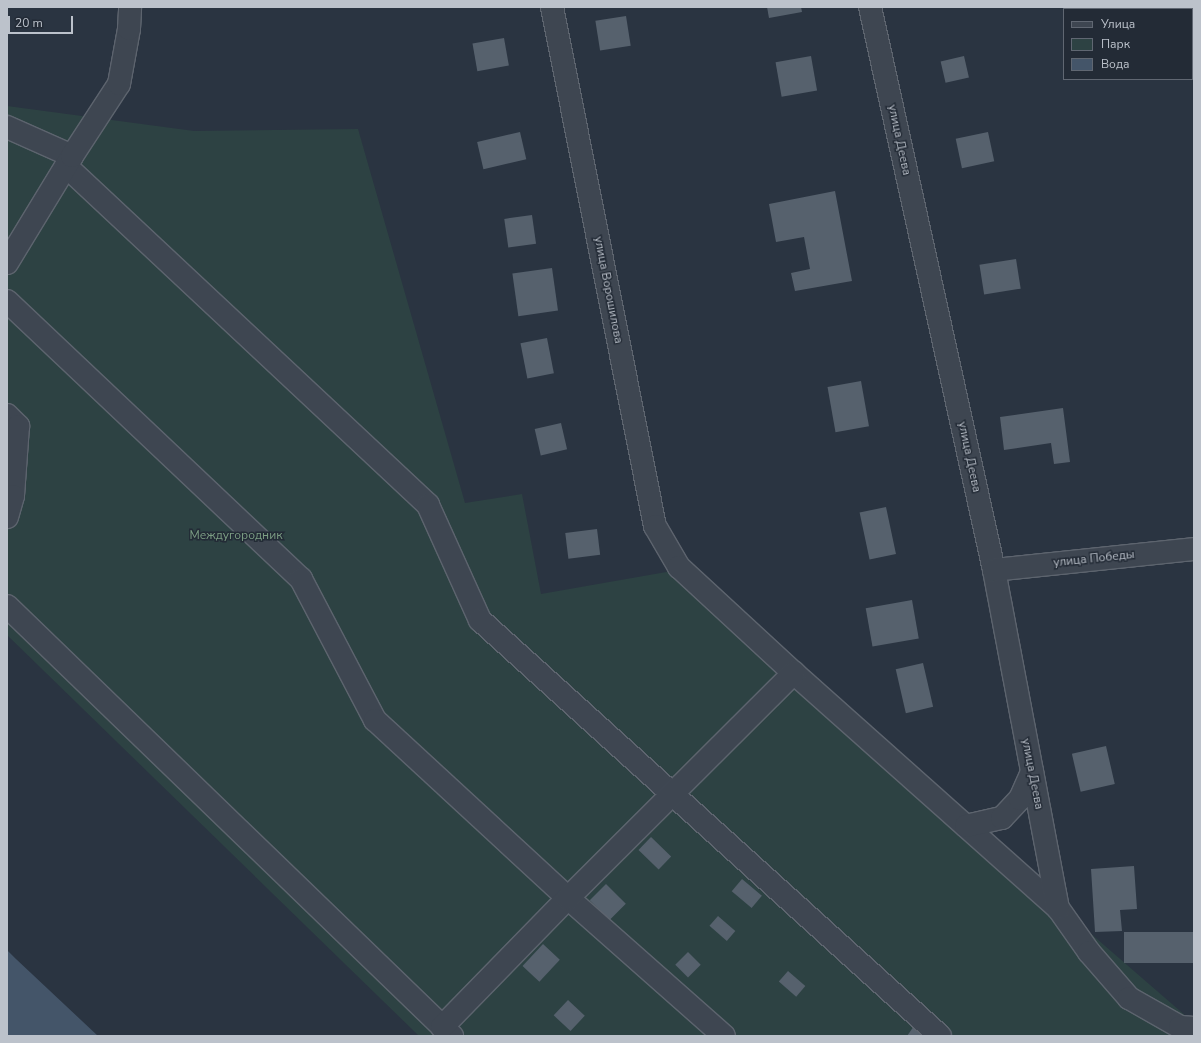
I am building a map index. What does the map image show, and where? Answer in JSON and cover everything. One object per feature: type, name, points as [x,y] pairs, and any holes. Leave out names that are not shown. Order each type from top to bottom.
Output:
[{"type":"street","points":[[7,263],[69,161],[119,84],[129,28],[130,7]]},
{"type":"street","name":"улица Ворошилова","points":[[552,7],[656,526],[679,567],[794,674],[1058,908]]},
{"type":"street","name":"улица Деева","points":[[870,7],[994,570],[1058,908]]},
{"type":"street","points":[[7,127],[69,161],[428,505],[480,620],[940,1036]]},
{"type":"street","points":[[7,301],[301,579],[375,720],[568,898],[724,1036]]},
{"type":"street","points":[[7,415],[18,426],[13,496],[7,517]]},
{"type":"street","name":"улица Победы","points":[[994,570],[1194,549]]},
{"type":"street","points":[[7,606],[447,1031],[568,898],[794,674]]},
{"type":"street","points":[[966,826],[1002,818],[1020,798],[1032,772]]},
{"type":"street","points":[[1058,908],[1089,952],[1129,998],[1187,1028]]},
{"type":"green space","name":"Междугородник","points":[[7,106],[194,131],[358,129],[465,503],[522,494],[541,594],[672,571],[1194,1023],[1194,1036],[419,1036],[7,635]]},
{"type":"water","points":[[7,950],[16,959],[98,1036],[7,1036]]},
{"type":"building","points":[[767,7],[801,7],[802,12],[769,18]]},
{"type":"building","points":[[626,16],[631,46],[600,50],[595,21]]},
{"type":"building","points":[[504,38],[509,66],[477,71],[472,44]]},
{"type":"building","points":[[811,56],[817,90],[782,97],[776,62]]},
{"type":"building","points":[[964,56],[969,77],[946,83],[941,61]]},
{"type":"building","points":[[520,132],[526,159],[483,169],[477,142]]},
{"type":"building","points":[[988,132],[994,161],[962,168],[956,139]]},
{"type":"building","points":[[835,191],[852,281],[795,291],[791,273],[810,269],[804,237],[776,242],[769,204]]},
{"type":"building","points":[[532,215],[536,244],[508,248],[504,219]]},
{"type":"building","points":[[1016,259],[1021,289],[984,294],[979,265]]},
{"type":"building","points":[[552,268],[558,311],[518,316],[512,274]]},
{"type":"building","points":[[547,338],[554,373],[527,378],[520,343]]},
{"type":"building","points":[[861,381],[869,426],[836,432],[828,387]]},
{"type":"building","points":[[1063,408],[1070,462],[1054,464],[1051,443],[1004,450],[1000,417]]},
{"type":"building","points":[[561,423],[567,449],[541,455],[535,429]]},
{"type":"building","points":[[886,507],[896,554],[870,560],[860,513]]},
{"type":"building","points":[[597,529],[600,555],[568,559],[565,533]]},
{"type":"building","points":[[912,600],[919,638],[872,647],[866,608]]},
{"type":"building","points":[[923,663],[933,707],[906,713],[896,669]]},
{"type":"building","points":[[1106,746],[1115,784],[1081,792],[1072,754]]},
{"type":"building","points":[[651,837],[671,856],[659,869],[638,850]]},
{"type":"building","points":[[1134,866],[1137,909],[1120,910],[1122,931],[1095,932],[1091,869]]},
{"type":"building","points":[[742,879],[762,896],[752,908],[732,891]]},
{"type":"building","points":[[606,884],[626,904],[610,920],[590,900]]},
{"type":"building","points":[[718,916],[735,931],[727,941],[709,926]]},
{"type":"building","points":[[1124,932],[1194,932],[1194,963],[1124,963]]},
{"type":"building","points":[[543,944],[560,960],[539,982],[523,966]]},
{"type":"building","points":[[688,952],[701,965],[688,977],[675,965]]},
{"type":"building","points":[[788,971],[805,986],[796,997],[779,982]]},
{"type":"building","points":[[568,1000],[585,1016],[570,1031],[554,1015]]},
{"type":"building","points":[[914,1026],[927,1036],[907,1036]]}]
